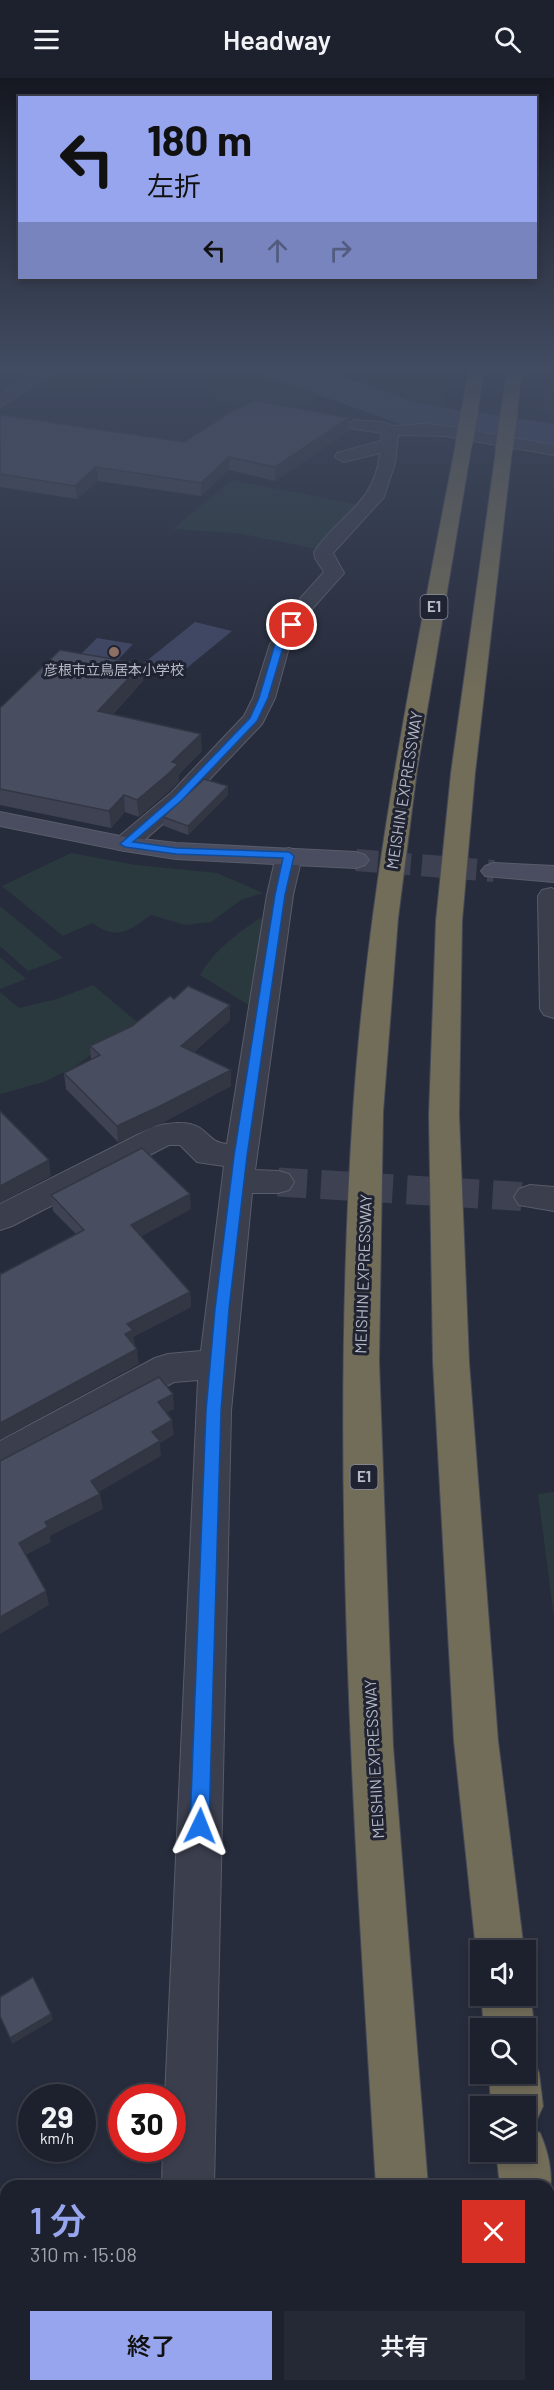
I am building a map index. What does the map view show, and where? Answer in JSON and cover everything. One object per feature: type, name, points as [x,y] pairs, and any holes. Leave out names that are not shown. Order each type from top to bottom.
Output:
[{"type":"highway","name":"MEISHIN EXPRESSWAY","points":[[402,2180],[371,1746],[361,1362],[368,1124],[385,918],[405,770],[458,477]]},
{"type":"highway","points":[[499,1940],[476,1741],[470,1658],[451,1362],[444,1114],[449,921],[464,773],[501,477]]},
{"type":"highway","points":[[523,2162],[525,2180]]},
{"type":"street","points":[[125,844],[179,798],[254,719],[264,698],[280,644],[304,606],[334,573],[324,558],[323,552],[375,496],[383,477]]},
{"type":"street","points":[[0,819],[125,844],[199,853],[356,860]]},
{"type":"street","points":[[188,2180],[209,1530],[217,1364],[239,1168],[280,895],[289,856]]},
{"type":"street","points":[[494,871],[552,885],[554,1009]]},
{"type":"street","points":[[0,1218],[164,1134],[188,1135],[208,1154],[278,1182]]},
{"type":"street","points":[[0,1459],[168,1368],[217,1364]]},
{"type":"shaded area","points":[[232,480],[359,505],[317,549],[237,533],[173,529]]},
{"type":"shaded area","points":[[71,853],[136,865],[217,873],[263,893],[241,900],[211,922],[185,925],[151,915],[123,932],[109,932],[92,923],[63,936],[2,886]]},
{"type":"shaded area","points":[[0,906],[63,958],[28,971],[0,946]]},
{"type":"shaded area","points":[[260,918],[265,919],[250,1006],[200,975],[219,950]]},
{"type":"shaded area","points":[[0,957],[26,979],[0,989]]},
{"type":"shaded area","points":[[93,985],[137,1022],[74,1067],[44,1082],[0,1094],[0,992],[19,1008],[57,999]]},
{"type":"shaded area","points":[[554,1492],[554,1617],[538,1494]]},
{"type":"water","points":[[195,622],[232,631],[177,676],[139,667]]},
{"type":"water","points":[[97,638],[133,644],[112,666],[76,659]]},
{"type":"building","points":[[18,477],[85,477],[75,486]]},
{"type":"building","points":[[161,477],[208,477],[201,483]]},
{"type":"building","points":[[60,650],[142,664],[98,711],[201,734],[172,762],[178,764],[137,800],[124,795],[109,811],[0,789],[0,707]]},
{"type":"building","points":[[204,779],[228,786],[188,826],[163,817]]},
{"type":"building","points":[[188,986],[230,1005],[181,1046],[231,1070],[117,1126],[64,1073],[100,1055],[90,1046],[132,1026],[170,996],[174,999]]},
{"type":"building","points":[[0,1111],[49,1160],[0,1186]]},
{"type":"building","points":[[142,1148],[190,1194],[131,1225],[190,1292],[127,1324],[133,1330],[125,1334],[137,1349],[0,1423],[0,1273],[84,1230],[51,1195]]},
{"type":"building","points":[[159,1377],[173,1394],[158,1402],[172,1420],[152,1432],[160,1441],[91,1481],[100,1494],[45,1522],[48,1527],[19,1543],[46,1591],[0,1617],[0,1461]]},
{"type":"building","points":[[33,1977],[51,2014],[10,2038],[0,2016],[0,1997]]},
{"type":"tunnel","points":[[356,860],[494,871]]},
{"type":"tunnel","points":[[278,1182],[530,1197]]},
{"type":"place","name":"彦根市立鳥居本小学校","points":[[114,652]]},
{"type":"route","points":[[200,1826],[213,1411],[222,1309],[240,1156],[280,895],[289,856],[176,851],[125,844],[179,798],[254,719],[264,698],[280,644],[292,625]]}]
